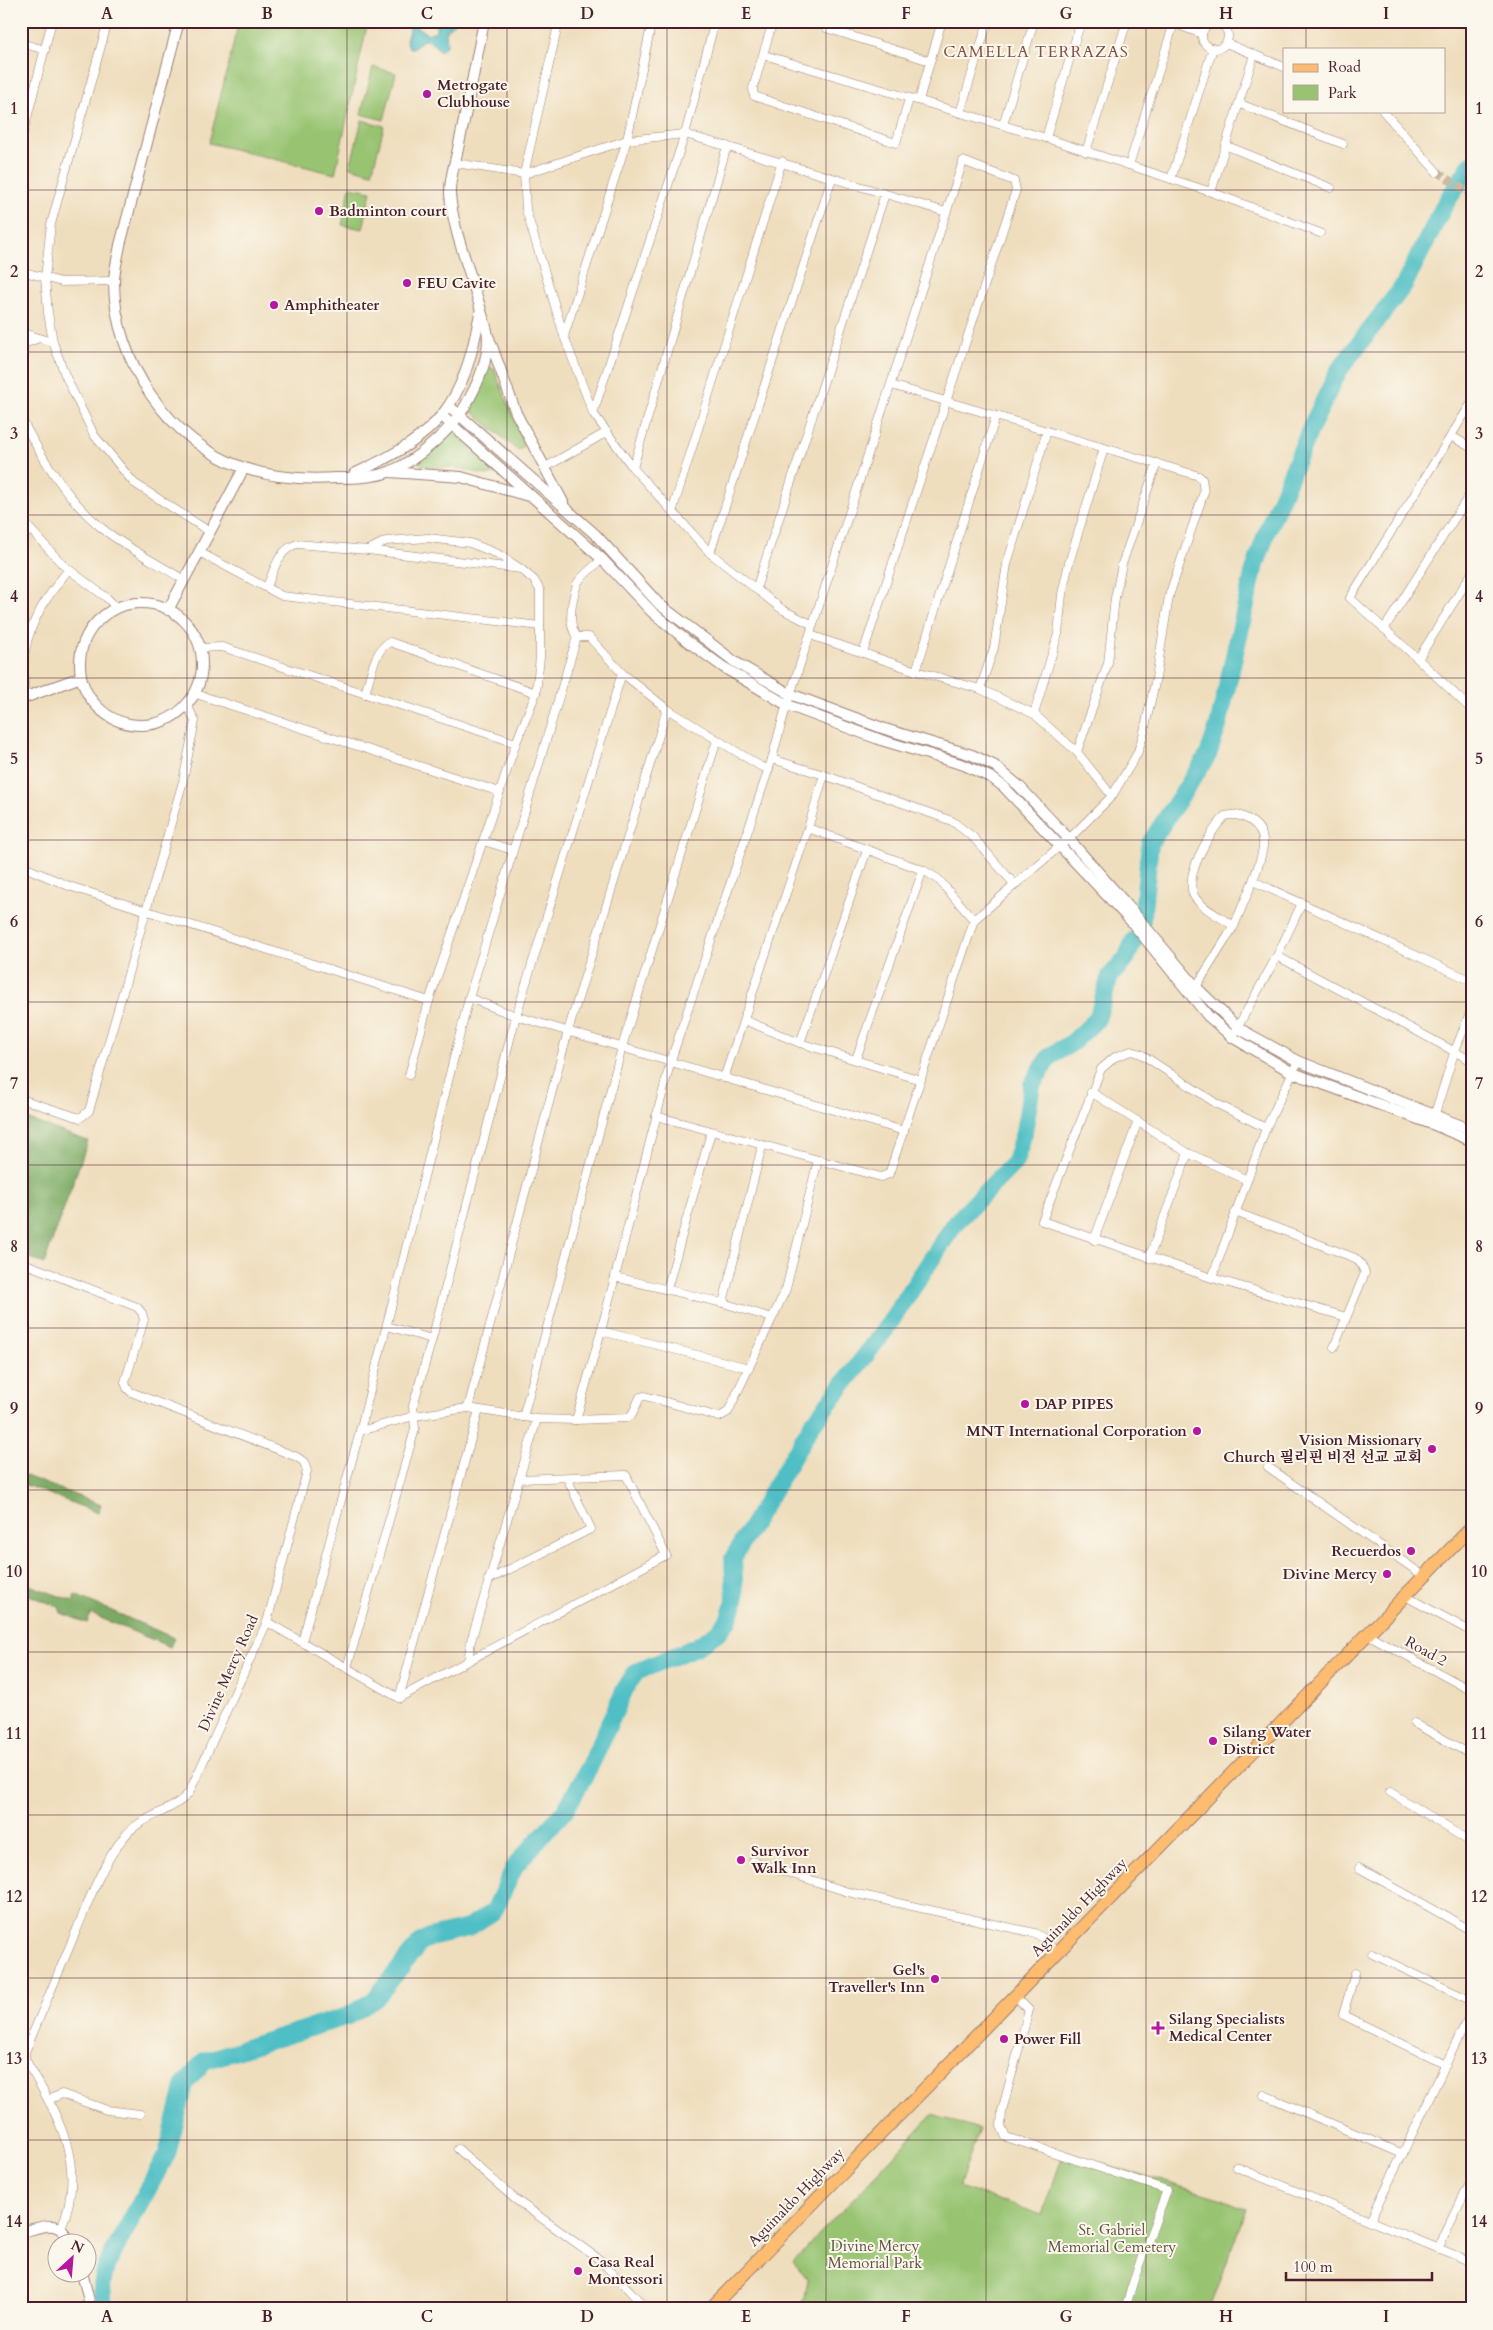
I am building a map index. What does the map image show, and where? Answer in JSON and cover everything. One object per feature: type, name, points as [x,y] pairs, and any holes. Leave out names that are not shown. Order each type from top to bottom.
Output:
[{"type":"main road","name":"Aguinaldo Highway","points":[[710,2309],[1472,1527]]},
{"type":"street","points":[[21,141],[24,121],[52,21]]},
{"type":"street","points":[[108,21],[51,224],[45,278],[53,342],[65,375],[94,435],[134,483],[210,532]]},
{"type":"street","points":[[179,21],[132,194],[114,281],[118,319],[125,345],[144,386],[171,420],[191,441],[215,456],[244,468],[289,478],[346,478],[389,472],[462,477],[536,498]]},
{"type":"street","points":[[484,21],[450,193],[456,226],[480,310],[516,412],[544,468],[568,510]]},
{"type":"street","points":[[559,21],[524,174],[526,210],[564,336],[594,413],[633,468],[710,553],[783,610],[813,625]]},
{"type":"street","points":[[564,336],[628,140],[652,21]]},
{"type":"street","points":[[594,413],[685,134],[715,21]]},
{"type":"street","points":[[773,21],[753,88],[754,96],[896,143],[909,99]]},
{"type":"street","points":[[820,21],[826,28],[930,61]]},
{"type":"street","points":[[919,100],[942,21]]},
{"type":"street","points":[[960,113],[988,21]]},
{"type":"street","points":[[1003,125],[1034,21]]},
{"type":"street","points":[[1046,138],[1081,21]]},
{"type":"street","points":[[1086,152],[1127,21]]},
{"type":"street","points":[[1129,165],[1171,22],[1202,34]]},
{"type":"street","points":[[1217,23],[1222,25],[1228,33],[1226,43],[1220,48],[1213,48],[1203,41],[1202,34],[1207,26],[1217,23]]},
{"type":"street","points":[[21,43],[45,50]]},
{"type":"street","points":[[1226,43],[1283,67]]},
{"type":"street","points":[[1172,179],[1213,48]]},
{"type":"street","points":[[764,55],[1046,138],[1211,192],[1320,233]]},
{"type":"street","points":[[1211,192],[1254,55]]},
{"type":"street","points":[[1240,104],[1343,144]]},
{"type":"street","points":[[1385,112],[1436,172]]},
{"type":"street","points":[[456,163],[524,174],[628,140],[685,134],[782,161],[946,212]]},
{"type":"street","points":[[633,468],[728,146]]},
{"type":"street","points":[[1227,146],[1331,188]]},
{"type":"street","points":[[672,512],[782,161]]},
{"type":"street","points":[[576,1420],[671,1060],[772,760],[789,700],[963,161],[1014,181],[1017,186],[863,653]]},
{"type":"street","points":[[710,553],[832,178]]},
{"type":"street","points":[[756,589],[885,194]]},
{"type":"street","points":[[21,271],[61,282],[114,281]]},
{"type":"street","points":[[346,478],[408,447],[442,416],[449,406],[470,363],[480,310]]},
{"type":"street","points":[[21,332],[53,342]]},
{"type":"street","points":[[389,472],[413,458],[452,424],[482,370],[488,336]]},
{"type":"street","points":[[21,345],[40,338]]},
{"type":"street","points":[[656,1116],[881,1177],[890,1174],[974,920],[1058,847],[1112,796],[1137,754],[1143,736],[1156,678],[1169,596],[1204,492],[1204,484],[1199,476],[890,385]]},
{"type":"street","points":[[1472,402],[1350,598],[1472,710]]},
{"type":"street","points":[[449,406],[596,535],[658,604],[789,700],[972,756],[994,766],[1019,786],[1068,838],[1193,991],[1235,1033],[1293,1073],[1472,1130]]},
{"type":"street","points":[[442,416],[536,498],[602,559],[652,612],[687,641],[724,667],[789,700],[881,740],[979,771],[1004,787],[1058,847],[1133,918]]},
{"type":"street","points":[[916,671],[996,416]]},
{"type":"street","points":[[21,418],[70,497],[103,529],[184,580]]},
{"type":"street","points":[[980,689],[994,648],[1007,564],[1047,431]]},
{"type":"street","points":[[544,468],[607,432]]},
{"type":"street","points":[[1451,436],[1472,448]]},
{"type":"street","points":[[1034,714],[1058,634],[1062,594],[1069,563],[1104,448]]},
{"type":"street","points":[[1077,752],[1108,663],[1115,598],[1122,564],[1157,463]]},
{"type":"street","points":[[168,610],[244,468]]},
{"type":"street","points":[[1384,629],[1472,491]]},
{"type":"street","points":[[21,519],[29,530],[69,569],[117,608]]},
{"type":"street","points":[[21,540],[29,530]]},
{"type":"street","points":[[368,550],[386,541],[428,538],[470,543],[498,554],[522,569],[534,580],[540,590],[540,657],[536,693],[516,743],[429,1001],[409,1075]]},
{"type":"street","points":[[267,587],[280,556],[287,547],[297,544],[368,550],[522,569]]},
{"type":"street","points":[[199,552],[282,596],[540,626]]},
{"type":"street","points":[[302,1642],[360,1431],[469,998],[576,638],[571,630],[571,620],[576,585],[602,559]]},
{"type":"street","points":[[69,569],[42,603],[30,631],[24,652],[23,699],[81,677]]},
{"type":"street","points":[[1418,659],[1472,572]]},
{"type":"street","points":[[143,603],[168,610],[188,625],[200,648],[203,663],[201,679],[196,694],[187,706],[172,718],[154,725],[135,726],[117,721],[100,710],[88,695],[81,677],[80,660],[83,644],[91,629],[102,617],[117,608],[143,603]]},
{"type":"street","points":[[810,635],[916,671],[980,689],[1034,714],[1077,752],[1112,796]]},
{"type":"street","points":[[576,638],[589,637],[622,673],[667,710],[769,769]]},
{"type":"street","points":[[365,694],[379,652],[385,644],[390,642],[536,693]]},
{"type":"street","points":[[200,648],[222,647],[516,743]]},
{"type":"street","points":[[348,1668],[415,1429],[412,1406],[432,1339],[516,1016],[622,673]]},
{"type":"street","points":[[196,694],[500,792]]},
{"type":"street","points":[[21,1099],[80,1118],[88,1111],[183,781],[195,721],[187,706]]},
{"type":"street","points":[[468,1408],[568,1031],[667,710]]},
{"type":"street","points":[[523,1417],[622,1046],[718,740]]},
{"type":"street","points":[[772,760],[824,775],[952,821],[973,837],[1015,885]]},
{"type":"street","points":[[724,1078],[824,775]]},
{"type":"street","points":[[1193,991],[1234,926],[1253,881],[1264,840],[1260,827],[1246,818],[1235,814],[1225,816],[1204,844],[1196,866],[1191,889],[1195,897],[1234,926]]},
{"type":"street","points":[[808,828],[923,870],[938,879],[974,920]]},
{"type":"street","points":[[484,840],[512,850]]},
{"type":"street","points":[[800,1043],[867,850]]},
{"type":"street","points":[[21,863],[32,870],[69,886],[146,909],[429,1001]]},
{"type":"street","points":[[856,1059],[923,870]]},
{"type":"street","points":[[1253,881],[1472,981]]},
{"type":"street","points":[[1235,1033],[1277,956],[1302,903]]},
{"type":"street","points":[[1277,956],[1472,1062]]},
{"type":"street","points":[[469,998],[516,1016],[671,1060],[724,1078],[904,1131]]},
{"type":"street","points":[[1434,1119],[1454,1053],[1472,1008]]},
{"type":"street","points":[[744,1020],[800,1043],[921,1080]]},
{"type":"street","points":[[1235,1033],[1434,1119],[1472,1141]]},
{"type":"street","points":[[1266,1128],[1217,1104],[1141,1054],[1131,1051],[1115,1057],[1101,1069],[1042,1221],[1212,1278],[1346,1317]]},
{"type":"street","points":[[1212,1278],[1266,1128],[1298,1061]]},
{"type":"street","points":[[1091,1092],[1188,1152],[1247,1180]]},
{"type":"street","points":[[1094,1240],[1138,1121]]},
{"type":"street","points":[[667,1289],[711,1132]]},
{"type":"street","points":[[723,1302],[762,1146]]},
{"type":"street","points":[[1149,1258],[1188,1152]]},
{"type":"street","points":[[360,1431],[414,1416],[468,1408],[536,1419],[630,1418],[636,1401],[640,1397],[645,1396],[719,1417],[724,1416],[786,1289],[818,1160]]},
{"type":"street","points":[[1235,1212],[1355,1258],[1361,1264],[1365,1273],[1334,1347]]},
{"type":"street","name":"Divine Mercy Road","points":[[21,1262],[137,1307],[142,1313],[144,1320],[125,1382],[131,1392],[297,1457],[304,1462],[307,1471],[267,1622],[190,1793],[182,1802],[138,1823],[124,1837],[109,1860],[94,1889],[23,2057],[63,2128],[70,2160],[69,2208],[61,2228]]},
{"type":"street","points":[[615,1277],[723,1302],[772,1318]]},
{"type":"street","points":[[387,1326],[432,1339]]},
{"type":"street","points":[[601,1331],[749,1368]]},
{"type":"street","points":[[399,1698],[479,1410]]},
{"type":"street","points":[[468,1661],[471,1641],[488,1580],[536,1419]]},
{"type":"street","points":[[1268,1467],[1424,1576]]},
{"type":"street","points":[[399,1698],[666,1555],[626,1475],[519,1479]]},
{"type":"street","points":[[488,1580],[591,1529],[567,1478]]},
{"type":"street","points":[[1405,1596],[1472,1632]]},
{"type":"street","points":[[267,1622],[399,1698]]},
{"type":"street","name":"Road 2","points":[[1367,1634],[1472,1691]]},
{"type":"street","points":[[1414,1723],[1472,1754]]},
{"type":"street","points":[[1390,1792],[1472,1843]]},
{"type":"street","points":[[753,1861],[848,1892],[1035,1933],[1045,1938],[1056,1953]]},
{"type":"street","points":[[1358,1868],[1472,1931]]},
{"type":"street","points":[[1372,1954],[1472,2001]]},
{"type":"street","points":[[1355,1973],[1343,2015],[1446,2065]]},
{"type":"street","points":[[1015,1996],[1028,2010],[1002,2111],[1001,2126],[1006,2137],[1167,2190],[1136,2273],[1125,2309]]},
{"type":"street","points":[[1370,2221],[1472,2010]]},
{"type":"street","points":[[48,2100],[62,2094],[108,2110],[140,2114]]},
{"type":"street","points":[[1264,2094],[1403,2154]]},
{"type":"street","points":[[458,2149],[515,2199],[600,2260],[647,2309]]},
{"type":"street","points":[[1236,2167],[1472,2262]]},
{"type":"street","points":[[1438,2248],[1472,2178]]},
{"type":"street","points":[[21,2232],[50,2225],[61,2228],[64,2232]]},
{"type":"street","points":[[84,2282],[89,2301],[88,2309]]},
{"type":"green space","points":[[239,21],[368,21],[335,174],[209,143]]},
{"type":"green space","points":[[373,67],[396,73],[384,120],[361,114]]},
{"type":"green space","points":[[362,120],[384,126],[372,173],[350,167]]},
{"type":"green space","points":[[350,187],[371,191],[363,229],[342,225]]},
{"type":"green space","points":[[487,366],[494,369],[522,439],[523,448],[517,450],[468,408]]},
{"type":"green space","points":[[456,430],[498,468],[496,474],[487,475],[452,467],[421,465],[420,458]]},
{"type":"green space","points":[[21,1117],[88,1141],[44,1264],[21,1254]]},
{"type":"green space","points":[[21,1474],[101,1505],[98,1513],[21,1483]]},
{"type":"green space","points":[[21,1582],[73,1601],[75,1595],[174,1638],[170,1647],[91,1614],[87,1623],[61,1613],[59,1607],[21,1592]]},
{"type":"green space","points":[[932,2115],[979,2129],[959,2187],[1042,2215],[1064,2152],[1223,2199],[1246,2209],[1210,2309],[795,2309],[805,2298],[808,2279],[793,2262]]},
{"type":"water","points":[[436,21],[457,21],[446,30],[447,45],[441,51],[428,40],[423,40],[414,48],[409,48],[406,39],[411,26],[414,25],[427,34],[436,31]]},
{"type":"waterway","points":[[1142,920],[1150,843],[1208,755],[1218,726],[1253,574],[1267,531],[1313,423],[1339,370],[1404,285],[1445,204],[1472,163]]},
{"type":"waterway","points":[[104,2309],[102,2285],[106,2266],[167,2154],[185,2084],[204,2061],[348,2016],[375,1999],[420,1943],[430,1937],[468,1928],[494,1911],[515,1866],[566,1809],[591,1764],[625,1689],[636,1672],[696,1647],[718,1632],[728,1621],[735,1601],[733,1558],[811,1426],[885,1330],[956,1222],[1015,1162],[1024,1132],[1032,1085],[1049,1057],[1073,1042],[1097,1019],[1110,976],[1126,959],[1134,940]]},
{"type":"tunnel","points":[[1437,172],[1472,195]]},
{"type":"place","name":"Metrogate Clubhouse","points":[[427,94]]},
{"type":"place","name":"Badminton court","points":[[319,211]]},
{"type":"place","name":"FEU Cavite","points":[[407,283]]},
{"type":"place","name":"Amphitheater","points":[[274,305]]},
{"type":"place","name":"DAP PIPES","points":[[1025,1404]]},
{"type":"place","name":"MNT International Corporation","points":[[1197,1431]]},
{"type":"place","name":"Vision Missionary Church 필리핀 비전 선교 교회","points":[[1432,1449]]},
{"type":"place","name":"Recuerdos","points":[[1411,1551]]},
{"type":"place","name":"Divine Mercy","points":[[1387,1574]]},
{"type":"place","name":"Silang Water District","points":[[1213,1741]]},
{"type":"place","name":"Survivor Walk Inn","points":[[741,1860]]},
{"type":"place","name":"Gel's Traveller's Inn","points":[[935,1979]]},
{"type":"place","name":"Silang Specialists Medical Center","points":[[1158,2028]]},
{"type":"place","name":"Power Fill","points":[[1004,2039]]},
{"type":"place","name":"Casa Real Montessori","points":[[578,2271]]},
{"type":"district","name":"CAMELLA TERRAZAS","points":[[1036,52]]},
{"type":"park label","name":"St. Gabriel Memorial Cemetery","points":[[1112,2238]]},
{"type":"park label","name":"Divine Mercy Memorial Park","points":[[875,2254]]}]
